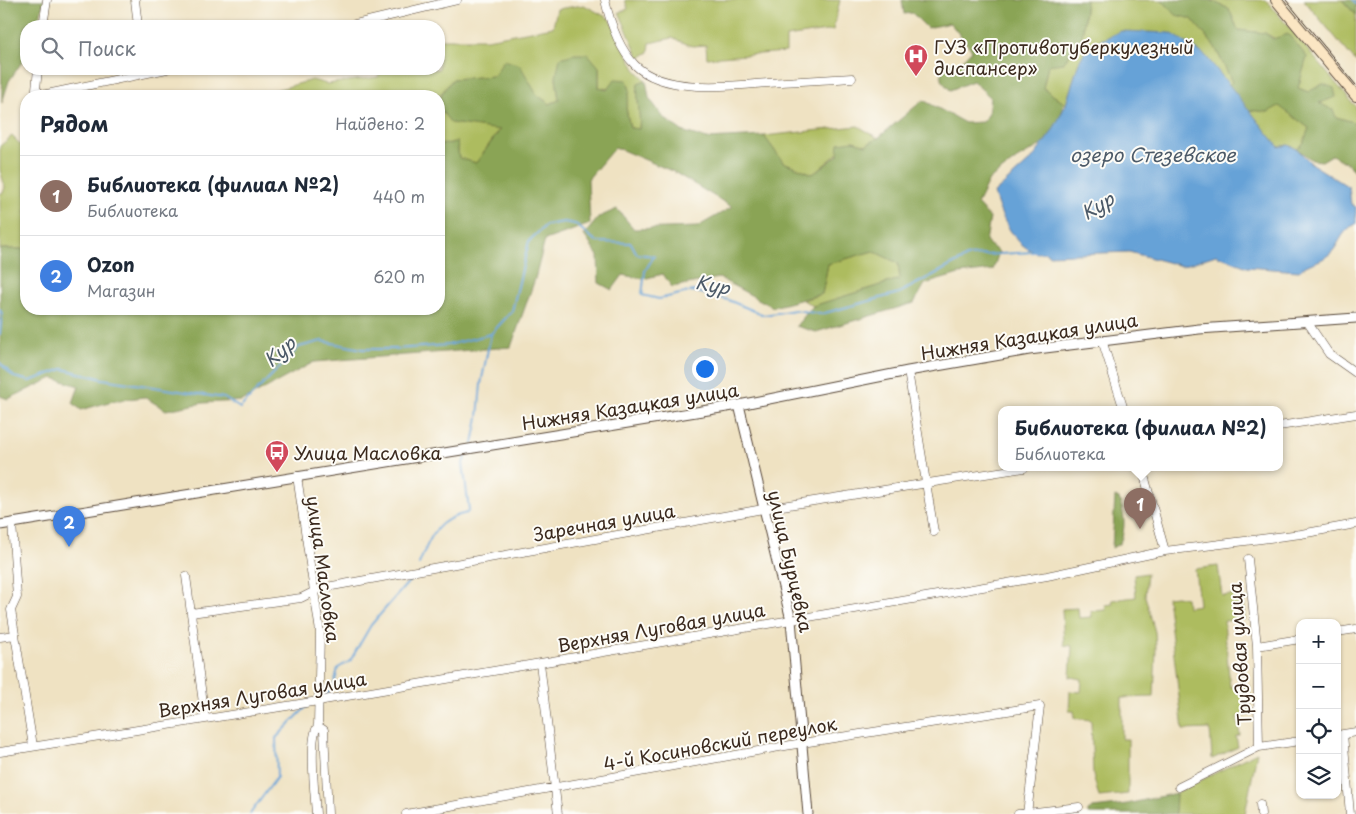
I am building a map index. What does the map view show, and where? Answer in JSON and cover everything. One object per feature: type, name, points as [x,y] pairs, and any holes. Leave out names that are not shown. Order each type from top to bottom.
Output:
[{"type":"main road","points":[[1276,0],[1356,96]]},
{"type":"street","points":[[43,20],[47,0]]},
{"type":"street","points":[[135,0],[137,20]]},
{"type":"street","points":[[372,20],[456,0]]},
{"type":"street","points":[[605,0],[615,30],[628,56],[648,74],[662,79],[684,84],[726,87],[852,78]]},
{"type":"street","points":[[37,75],[37,90]]},
{"type":"street","points":[[63,90],[127,75]]},
{"type":"street","name":"Нижняя Казацкая улица","points":[[0,525],[739,406],[908,371],[1102,340],[1200,329],[1308,323],[1356,318]]},
{"type":"street","points":[[1308,323],[1328,354],[1356,373]]},
{"type":"street","points":[[1102,340],[1123,406]]},
{"type":"street","points":[[908,371],[934,532]]},
{"type":"street","name":"улица Бурцевка","points":[[739,406],[791,620],[808,814]]},
{"type":"street","points":[[1283,425],[1356,414]]},
{"type":"street","name":"Заречная улица","points":[[191,613],[301,598],[321,588],[763,510],[1006,471]]},
{"type":"street","points":[[1143,471],[1165,551]]},
{"type":"street","name":"улица Масловка","points":[[297,476],[320,641],[318,726],[314,743],[316,814]]},
{"type":"street","points":[[12,523],[17,597],[11,610],[33,746]]},
{"type":"street","name":"Верхняя Луговая улица","points":[[0,752],[318,701],[1052,575],[1165,551],[1301,534],[1356,524]]},
{"type":"street","name":"Трудовая улица","points":[[1248,559],[1257,646],[1260,747]]},
{"type":"street","points":[[186,576],[205,718]]},
{"type":"street","points":[[1341,631],[1356,629]]},
{"type":"street","points":[[0,637],[15,634]]},
{"type":"street","points":[[1257,646],[1296,640]]},
{"type":"street","points":[[540,663],[558,814]]},
{"type":"street","name":"4-й Косиновский переулок","points":[[406,814],[802,743],[1040,706],[1027,814]]},
{"type":"street","name":"улица Масловка","points":[[318,726],[324,730],[328,814]]},
{"type":"street","points":[[1341,735],[1356,732]]},
{"type":"street","points":[[1179,787],[1260,747],[1296,742]]},
{"type":"street","points":[[1341,743],[1350,814]]},
{"type":"street","points":[[1260,804],[1261,814]]},
{"type":"street","points":[[1018,814],[1079,807]]},
{"type":"green space","points":[[0,0],[44,0],[39,20],[20,20],[20,65],[9,81],[2,103]]},
{"type":"green space","points":[[625,0],[840,0],[833,30],[786,37],[786,52],[707,58],[706,45],[692,46],[672,38],[650,43],[649,52],[639,58],[619,12],[628,9]]},
{"type":"green space","points":[[902,0],[1086,0],[1082,38],[1063,63],[1048,65],[1043,88],[1064,103],[1059,123],[1043,144],[1017,159],[989,180],[977,204],[990,218],[986,242],[999,252],[993,270],[959,274],[925,284],[914,303],[816,332],[796,326],[813,306],[900,279],[898,263],[873,251],[828,264],[822,294],[773,307],[719,278],[672,287],[663,274],[643,279],[623,275],[612,290],[599,283],[598,256],[584,235],[599,217],[617,209],[634,229],[697,227],[732,207],[674,172],[615,147],[588,179],[590,224],[545,240],[535,279],[511,347],[314,362],[242,401],[203,403],[166,410],[144,397],[113,401],[81,410],[73,403],[79,386],[53,378],[8,399],[0,396],[0,249],[20,249],[20,315],[445,315],[445,144],[457,142],[459,158],[476,163],[500,130],[451,123],[445,114],[445,90],[453,79],[494,76],[504,60],[520,65],[537,95],[550,104],[559,100],[556,77],[560,58],[574,54],[588,54],[599,67],[599,88],[607,90],[615,79],[627,80],[630,90],[626,108],[630,128],[639,129],[638,83],[646,80],[649,98],[664,118],[682,131],[707,139],[764,136],[783,162],[813,174],[838,155],[839,143],[853,141],[866,145],[878,138],[923,100],[965,123],[982,122],[988,115],[990,97],[973,81],[950,90],[941,80],[941,73],[952,62],[958,65],[972,50],[950,23],[927,28],[912,13],[904,14]]},
{"type":"green space","points":[[1086,0],[1162,0],[1176,14],[1192,19],[1215,47],[1232,82],[1228,86],[1205,55],[1079,62],[1066,104],[1064,103],[1043,88],[1048,65],[1082,38]]},
{"type":"green space","points":[[1162,0],[1210,0],[1229,9],[1238,30],[1265,33],[1273,39],[1288,34],[1307,57],[1298,88],[1308,92],[1323,84],[1334,88],[1336,97],[1319,103],[1333,110],[1336,117],[1353,122],[1356,126],[1356,172],[1348,164],[1332,155],[1322,161],[1312,160],[1297,149],[1303,144],[1309,128],[1279,106],[1268,112],[1249,110],[1228,86],[1232,82],[1215,47],[1192,19],[1176,15]]},
{"type":"green space","points":[[1210,0],[1266,0],[1356,107],[1356,126],[1353,122],[1336,117],[1318,103],[1323,84],[1308,92],[1298,88],[1307,57],[1265,33],[1238,30],[1229,9]]},
{"type":"green space","points":[[1304,0],[1342,0],[1356,15],[1356,62]]},
{"type":"green space","points":[[1342,0],[1356,0],[1356,15]]},
{"type":"green space","points":[[584,5],[610,19],[635,69],[646,80],[638,83],[639,129],[630,128],[626,107],[630,90],[599,88],[599,67],[556,77],[559,100],[550,104],[537,95],[494,76],[453,79],[444,90],[276,90],[312,80],[327,84],[378,77],[379,75],[445,75],[445,39],[487,39],[553,27],[557,9]]},
{"type":"green space","points":[[1279,105],[1309,128],[1303,144],[1297,149],[1288,145],[1279,147],[1249,110],[1268,112]]},
{"type":"green space","points":[[445,116],[451,123],[500,129],[476,163],[459,158],[457,142],[445,144]]},
{"type":"green space","points":[[858,126],[878,138],[866,145],[853,141],[813,174],[783,162],[764,136]]},
{"type":"green space","points":[[12,136],[20,144],[20,249],[0,249],[0,193],[3,193],[5,187],[0,170],[0,146]]},
{"type":"green space","points":[[873,251],[898,263],[900,279],[813,306],[803,300],[822,294],[828,264]]},
{"type":"green space","points":[[1115,497],[1119,499],[1121,505],[1124,526],[1120,543],[1112,548]]},
{"type":"green space","points":[[1218,566],[1222,596],[1242,594],[1245,619],[1224,621],[1230,687],[1250,686],[1251,715],[1237,717],[1240,735],[1236,736],[1238,747],[1212,759],[1210,729],[1183,730],[1167,597],[1186,598],[1187,607],[1199,605],[1195,569]]},
{"type":"green space","points":[[1147,573],[1145,596],[1155,632],[1156,648],[1154,697],[1122,698],[1122,739],[1128,739],[1128,794],[1099,797],[1093,775],[1091,720],[1074,718],[1074,711],[1069,711],[1070,691],[1081,692],[1082,679],[1070,677],[1072,646],[1064,645],[1062,609],[1078,608],[1079,618],[1092,617],[1091,611],[1106,610],[1105,605],[1113,604],[1112,600],[1136,597],[1134,575]]},
{"type":"green space","points":[[1257,752],[1245,814],[1175,814],[1176,793]]},
{"type":"green space","points":[[1176,793],[1175,814],[1088,814],[1088,811],[1093,808],[1127,804]]},
{"type":"water","name":"озеро Стезевское","points":[[1121,31],[1171,33],[1205,55],[1279,147],[1288,145],[1297,149],[1312,164],[1349,187],[1351,204],[1356,207],[1356,224],[1346,231],[1331,253],[1299,271],[1247,267],[1216,255],[1182,266],[1129,252],[1048,255],[1046,252],[1035,253],[1026,248],[1013,235],[999,210],[994,193],[1032,159],[1052,132],[1066,104],[1079,62],[1088,46]]},
{"type":"waterway","points":[[1353,0],[1356,4]]},
{"type":"waterway","name":"Кур","points":[[0,363],[14,377],[30,381],[63,369],[103,379],[224,398],[240,408],[299,347],[322,341],[362,349],[396,349],[448,345],[491,334],[512,311],[529,241],[546,225],[564,222],[575,224],[597,242],[631,243],[637,254],[654,256],[645,271],[642,295],[659,299],[693,291],[728,300],[764,315],[795,310],[821,314],[899,293],[969,256],[1048,251]]},
{"type":"waterway","name":"Кур","points":[[0,310],[2,314],[0,334]]},
{"type":"waterway","points":[[473,444],[481,384],[491,334]]},
{"type":"waterway","points":[[419,564],[427,545],[441,525],[456,516],[467,513],[469,510],[463,463],[468,453]]},
{"type":"waterway","points":[[321,696],[325,696],[334,685],[338,668],[350,661],[371,625],[411,579]]},
{"type":"waterway","points":[[250,814],[277,777],[276,738],[309,704]]},
{"type":"tram line","points":[[1286,0],[1356,85]]},
{"type":"place","name":"ГУЗ «Противотуберкулезный диспансер»","points":[[916,77]]},
{"type":"place","name":"Улица Масловка","points":[[277,473]]},
{"type":"place","name":"Библиотека (филиал №2)","points":[[1140,529]]},
{"type":"place","name":"Ozon","points":[[69,547]]}]
